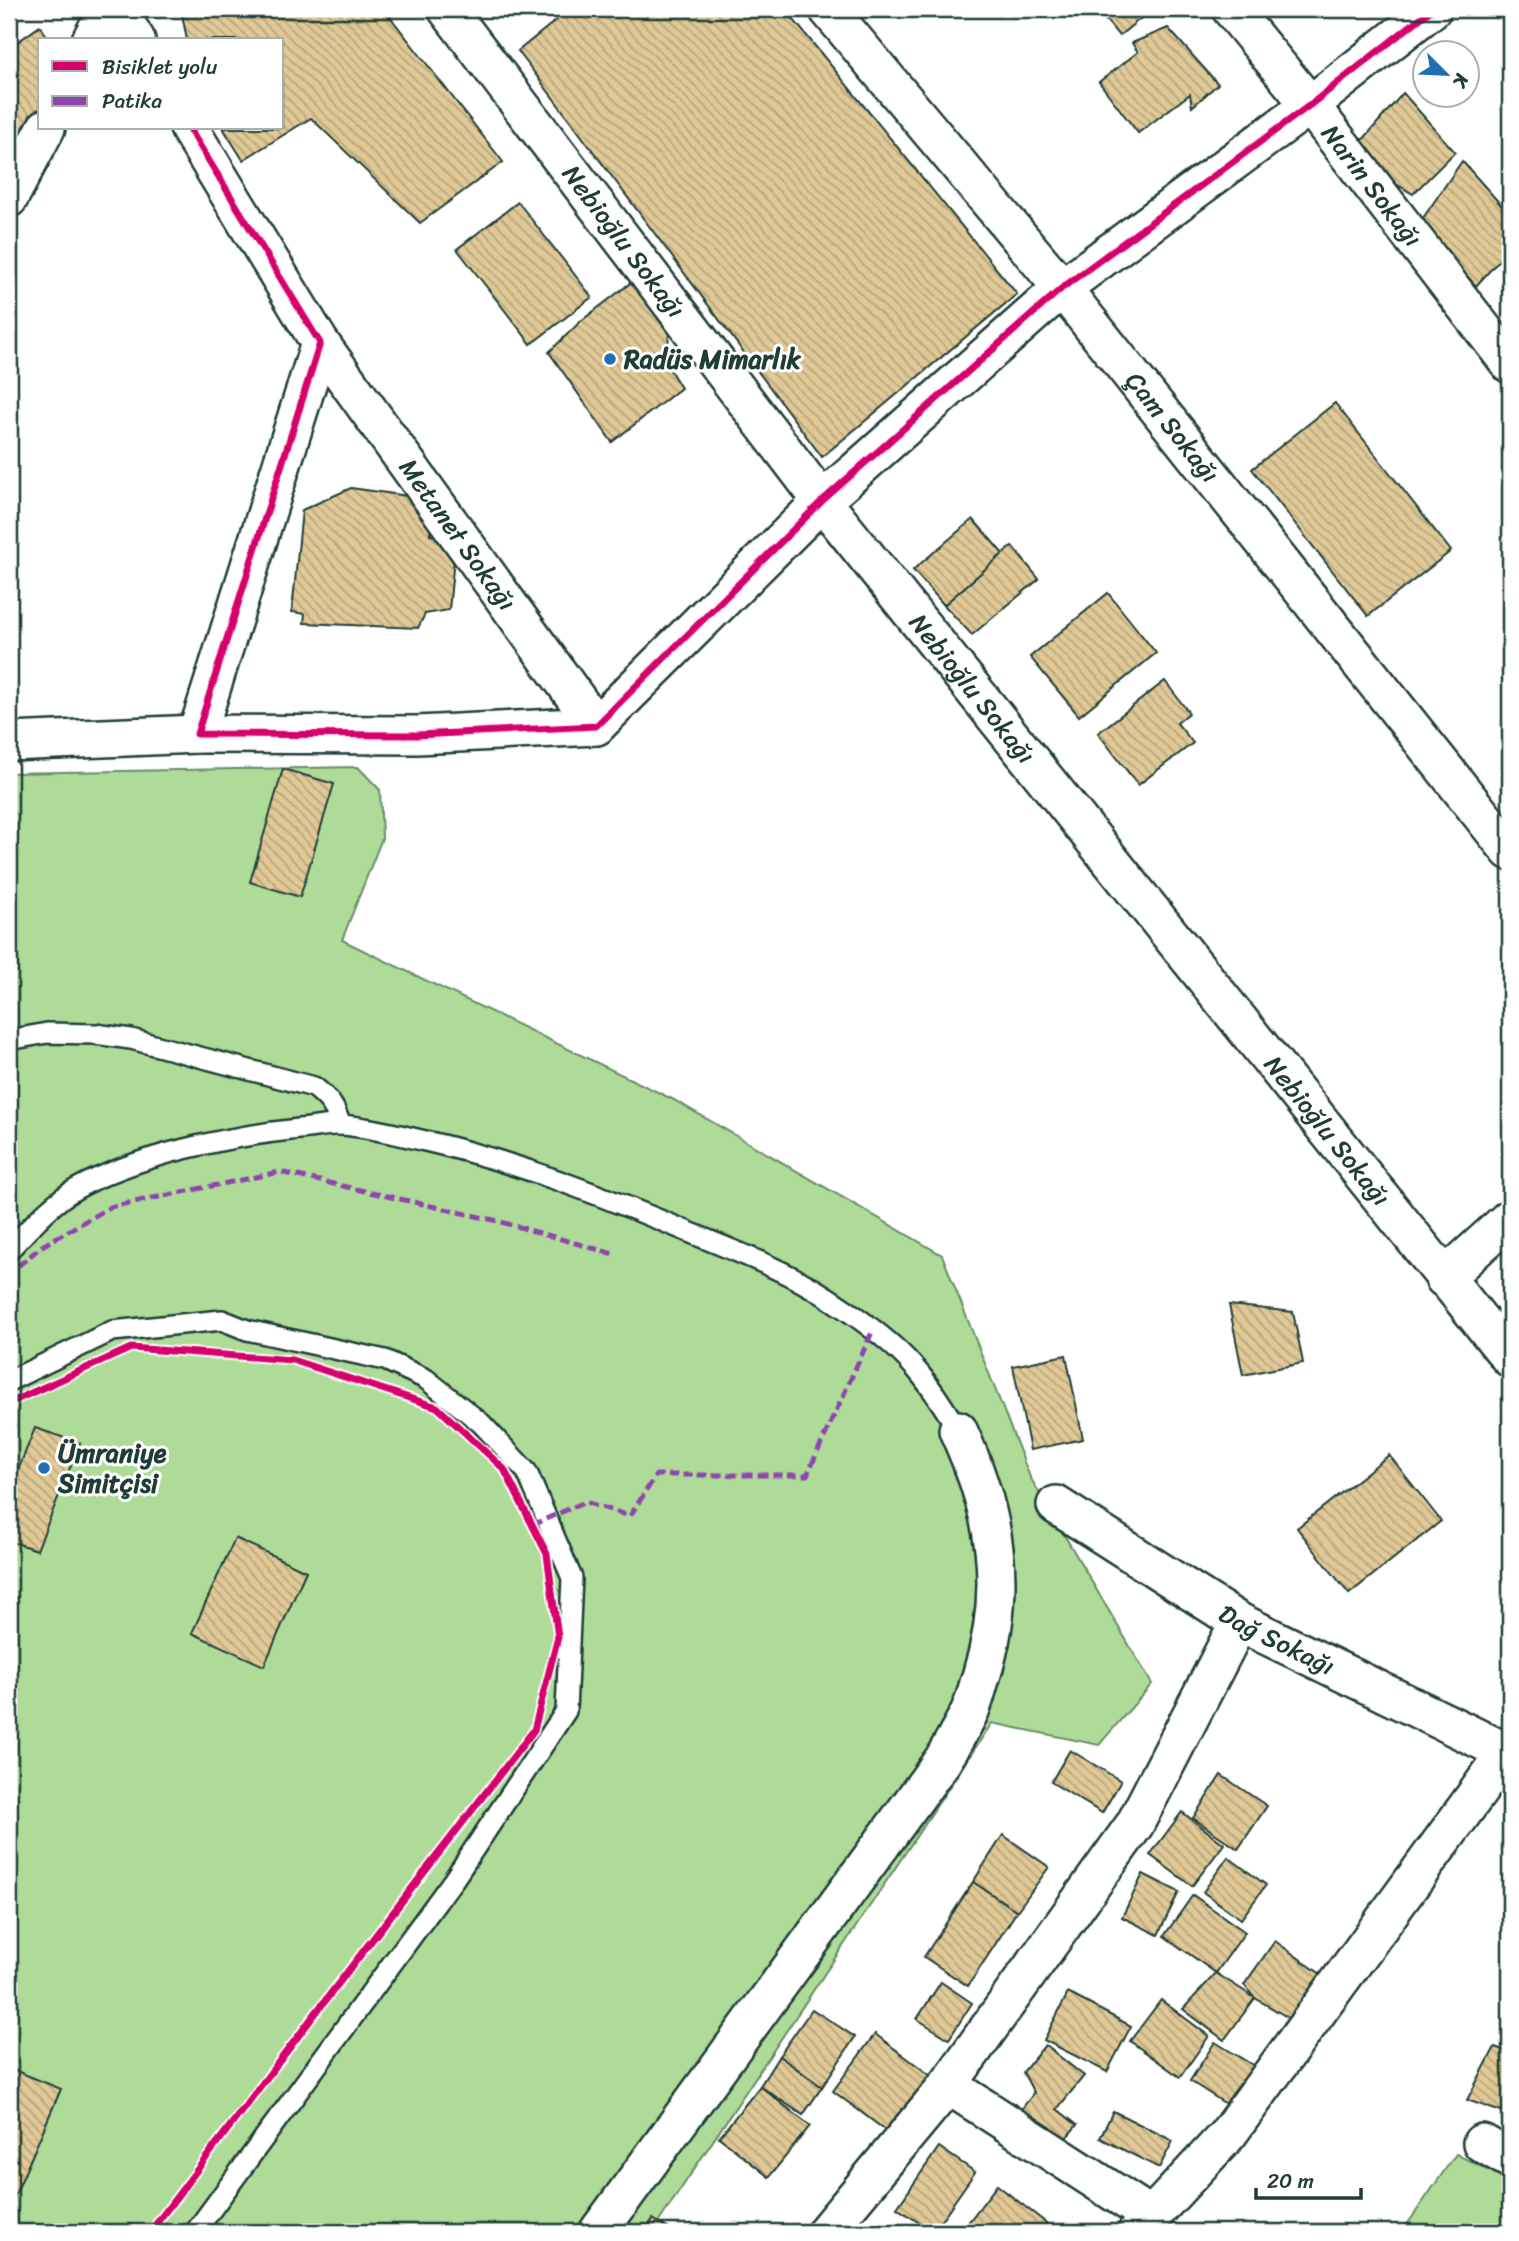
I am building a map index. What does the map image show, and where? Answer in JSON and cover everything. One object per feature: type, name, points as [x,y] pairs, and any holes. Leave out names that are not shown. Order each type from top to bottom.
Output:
[{"type":"street","points":[[92,38],[108,9]]},
{"type":"street","points":[[117,9],[135,38]]},
{"type":"street","name":"Nebioğlu Sokağı","points":[[447,9],[822,501],[1510,1358]]},
{"type":"street","name":"Çam Sokağı","points":[[828,9],[1062,288],[1510,851]]},
{"type":"street","name":"Narin Sokağı","points":[[1231,9],[1310,105],[1510,363]]},
{"type":"street","points":[[9,742],[197,734],[418,735],[596,726],[822,501],[1062,288],[1310,105],[1432,9]]},
{"type":"street","points":[[9,198],[45,130]]},
{"type":"street","name":"Metanet Sokağı","points":[[190,130],[320,343],[596,726]]},
{"type":"street","points":[[197,734],[320,343]]},
{"type":"street","points":[[1444,1278],[1510,1218]]},
{"type":"street","points":[[597,2232],[943,1760],[970,1710],[990,1647],[997,1586],[990,1520],[977,1473],[958,1430]]},
{"type":"street","name":"Dağ Sokağı","points":[[1056,1505],[1239,1622],[1508,1753]]},
{"type":"street","points":[[826,2232],[948,2085],[1135,1824],[1239,1622]]},
{"type":"street","points":[[948,2085],[1144,2224],[1228,2133],[1508,1753]]},
{"type":"lane","points":[[9,1040],[47,1033],[95,1034],[144,1043],[314,1087],[328,1098],[337,1110],[340,1125]]},
{"type":"lane","points":[[9,1250],[40,1217],[74,1190],[124,1167],[221,1141],[340,1125],[462,1149],[544,1175],[630,1207],[783,1272],[826,1296],[873,1330],[914,1366],[958,1430]]},
{"type":"lane","points":[[9,1381],[111,1331],[222,1320],[247,1330],[385,1360],[426,1379],[472,1416],[527,1472],[572,1578],[566,1711],[454,1879],[195,2232]]},
{"type":"green space","points":[[358,767],[380,790],[382,838],[342,940],[674,1100],[942,1255],[1030,1477],[1152,1684],[1099,1745],[992,1723],[652,2232],[9,2232],[9,773]]},
{"type":"green space","points":[[1456,2154],[1510,2181],[1510,2232],[1402,2232]]},
{"type":"building","points":[[181,9],[384,9],[503,162],[420,223],[311,118],[243,160],[224,130],[284,130],[284,38],[187,38]]},
{"type":"building","points":[[517,9],[539,9],[526,19]]},
{"type":"building","points":[[570,9],[785,9],[1017,294],[822,457],[518,51]]},
{"type":"building","points":[[1097,9],[1152,9],[1119,36]]},
{"type":"building","points":[[40,26],[49,38],[38,38],[38,115],[9,173],[9,48]]},
{"type":"building","points":[[1168,28],[1218,84],[1192,107],[1190,94],[1138,133],[1099,82],[1138,52],[1132,43]]},
{"type":"building","points":[[1403,93],[1410,101],[1410,108],[1416,108],[1455,152],[1413,194],[1349,156]]},
{"type":"building","points":[[1462,161],[1510,215],[1510,248],[1476,286],[1419,224]]},
{"type":"building","points":[[518,202],[592,297],[531,344],[457,249]]},
{"type":"building","name":"Radüs Mimarlık","points":[[633,281],[669,332],[667,365],[681,388],[612,442],[549,352],[581,321]]},
{"type":"building","points":[[1335,403],[1451,551],[1368,616],[1252,469]]},
{"type":"building","points":[[351,488],[415,497],[432,509],[430,535],[456,538],[449,610],[425,614],[418,628],[304,623],[305,614],[292,612],[302,510]]},
{"type":"building","points":[[973,519],[1003,554],[944,605],[913,570]]},
{"type":"building","points":[[1012,546],[1039,579],[972,635],[944,605]]},
{"type":"building","points":[[1108,593],[1156,653],[1079,716],[1030,657]]},
{"type":"building","points":[[1165,681],[1189,713],[1177,723],[1193,743],[1138,785],[1098,733]]},
{"type":"building","points":[[283,769],[334,784],[300,897],[250,882]]},
{"type":"building","points":[[1229,1305],[1293,1312],[1303,1363],[1243,1375]]},
{"type":"building","points":[[1066,1355],[1083,1439],[1030,1450],[1013,1366]]},
{"type":"building","name":"Ümraniye Simitçisi","points":[[35,1428],[80,1443],[37,1550],[9,1541],[9,1493]]},
{"type":"building","points":[[1389,1455],[1441,1521],[1349,1594],[1297,1528]]},
{"type":"building","points":[[235,1538],[306,1571],[264,1666],[192,1633]]},
{"type":"building","points":[[1070,1750],[1121,1781],[1102,1813],[1051,1782]]},
{"type":"building","points":[[1221,1775],[1267,1806],[1238,1849],[1193,1818]]},
{"type":"building","points":[[1182,1812],[1224,1844],[1192,1886],[1150,1855]]},
{"type":"building","points":[[1003,1835],[1049,1867],[1017,1911],[973,1882]]},
{"type":"building","points":[[1228,1857],[1266,1885],[1241,1919],[1203,1892]]},
{"type":"building","points":[[1143,1874],[1179,1892],[1158,1935],[1122,1917]]},
{"type":"building","points":[[973,1882],[1017,1911],[968,1986],[924,1957]]},
{"type":"building","points":[[1193,1895],[1245,1932],[1216,1973],[1164,1936]]},
{"type":"building","points":[[1275,1941],[1329,1980],[1297,2023],[1255,1998],[1244,1985]]},
{"type":"building","points":[[1216,1973],[1255,1998],[1224,2040],[1183,2009]]},
{"type":"building","points":[[941,1982],[972,2003],[949,2039],[917,2019]]},
{"type":"building","points":[[1068,1993],[1131,2026],[1107,2072],[1044,2040]]},
{"type":"building","points":[[1161,2000],[1209,2036],[1180,2077],[1130,2041]]},
{"type":"building","points":[[812,2009],[855,2037],[822,2087],[779,2056]]},
{"type":"building","points":[[875,2034],[939,2082],[897,2139],[833,2091]]},
{"type":"building","points":[[1215,2042],[1259,2069],[1234,2109],[1190,2081]]},
{"type":"building","points":[[1045,2045],[1084,2076],[1057,2109],[1077,2125],[1057,2149],[1016,2116],[1034,2093],[1023,2072]]},
{"type":"building","points":[[1495,2047],[1510,2053],[1510,2115],[1467,2100]]},
{"type":"building","points":[[779,2056],[822,2087],[803,2115],[760,2086]]},
{"type":"building","points":[[9,2068],[61,2089],[9,2209]]},
{"type":"building","points":[[760,2086],[810,2126],[769,2177],[719,2137]]},
{"type":"building","points":[[1113,2111],[1173,2141],[1159,2168],[1100,2138]]},
{"type":"building","points":[[939,2147],[975,2172],[933,2232],[897,2208]]},
{"type":"building","points":[[997,2185],[1058,2232],[961,2232]]},
{"type":"building","points":[[653,2219],[674,2232],[645,2232]]},
{"type":"marked path","points":[[9,1277],[12,1271],[42,1246],[110,1207],[280,1172],[498,1221],[617,1255]]},
{"type":"marked path","points":[[532,1525],[585,1502],[630,1516],[656,1475],[807,1475],[873,1330]]},
{"type":"cycle path","points":[[190,130],[320,343],[197,734],[417,735],[596,726],[822,501],[1062,288],[1310,105],[1432,9]]},
{"type":"cycle path","points":[[9,1403],[131,1348],[292,1360],[437,1407],[504,1469],[547,1554],[558,1637],[534,1730],[150,2232]]},
{"type":"place","name":"Radüs Mimarlık","points":[[610,359]]},
{"type":"place","name":"Ümraniye Simitçisi","points":[[44,1468]]}]
